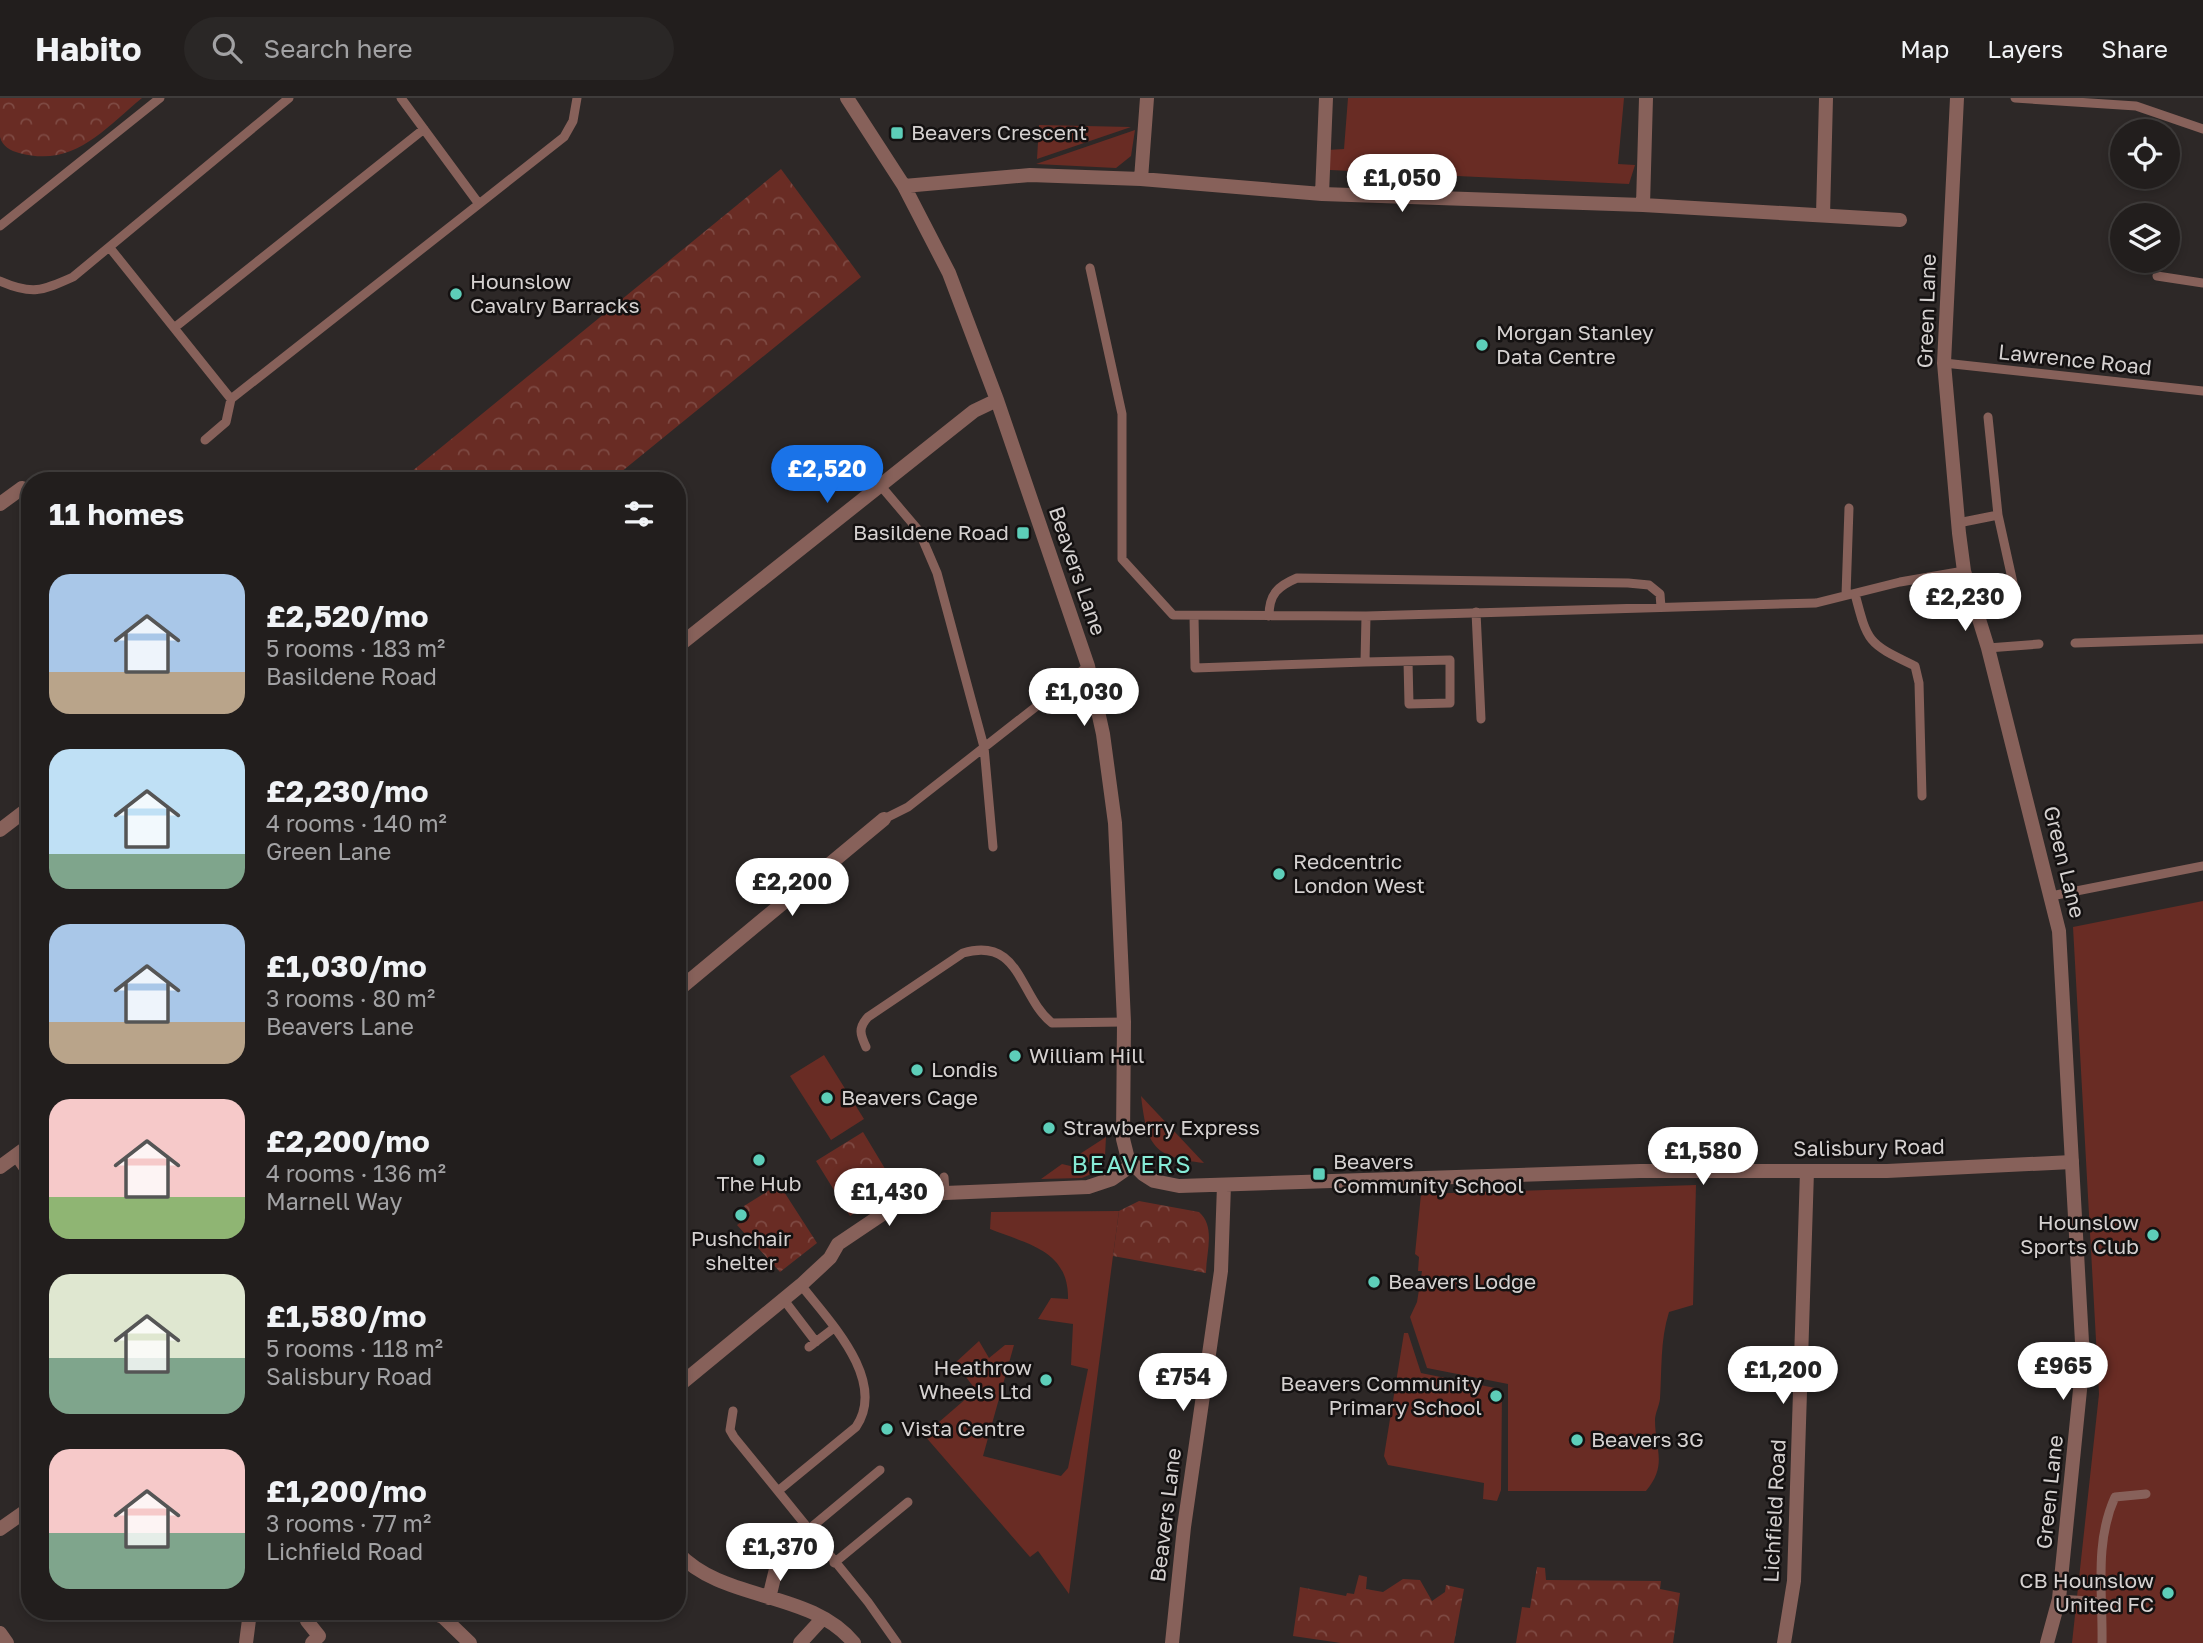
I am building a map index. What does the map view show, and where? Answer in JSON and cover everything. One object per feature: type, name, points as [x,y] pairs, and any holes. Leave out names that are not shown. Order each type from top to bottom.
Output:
[{"type":"street","name":"Beavers Lane","points":[[847,98],[904,186],[939,250],[997,400],[1088,666],[1103,734],[1115,823],[1124,1022],[1123,1139],[1132,1165]]},
{"type":"street","points":[[1141,179],[1147,98]]},
{"type":"street","points":[[1322,194],[1326,98]]},
{"type":"street","points":[[1643,205],[1646,98]]},
{"type":"street","points":[[1823,215],[1826,98]]},
{"type":"street","name":"Green Lane","points":[[1957,98],[1944,363],[1958,523],[1964,571],[1988,648],[2059,931],[2083,1360],[2059,1599],[2047,1643]]},
{"type":"street","points":[[904,186],[1030,175],[1141,179],[1322,194],[1643,205],[1900,220]]},
{"type":"street","points":[[686,640],[974,411],[997,400]]},
{"type":"street","points":[[0,504],[21,495]]},
{"type":"street","points":[[0,830],[21,814]]},
{"type":"street","points":[[686,984],[884,819]]},
{"type":"street","points":[[0,1167],[21,1152]]},
{"type":"street","points":[[17,1155],[21,1161]]},
{"type":"street","name":"Salisbury Road","points":[[1224,1185],[1640,1171],[1887,1171],[2072,1162]]},
{"type":"street","points":[[686,1380],[785,1300],[830,1258],[838,1244],[878,1214],[920,1196],[1088,1187],[1112,1179],[1132,1165],[1163,1183],[1224,1185]]},
{"type":"street","name":"Lichfield Road","points":[[1784,1643],[1794,1581],[1807,1171]]},
{"type":"street","name":"Beavers Lane","points":[[1172,1643],[1184,1527],[1221,1271],[1224,1185]]},
{"type":"street","points":[[0,1529],[21,1514]]},
{"type":"street","points":[[766,1551],[777,1565],[769,1598]]},
{"type":"street","points":[[686,1559],[710,1578],[823,1618],[854,1643]]},
{"type":"street","points":[[800,1643],[823,1618]]},
{"type":"street","points":[[246,1643],[249,1620]]},
{"type":"street","points":[[446,1620],[470,1643]]},
{"type":"street","points":[[307,1622],[319,1636],[312,1643]]},
{"type":"street","points":[[0,1633],[7,1643]]},
{"type":"lane","points":[[0,226],[159,98]]},
{"type":"lane","points":[[0,281],[22,291],[45,290],[73,277],[289,98]]},
{"type":"lane","points":[[401,98],[479,204]]},
{"type":"lane","points":[[205,440],[226,422],[231,399],[564,137],[573,121],[577,98]]},
{"type":"lane","points":[[2015,98],[2137,106],[2203,130]]},
{"type":"lane","points":[[174,328],[424,129]]},
{"type":"lane","points":[[110,248],[231,399]]},
{"type":"lane","points":[[1090,268],[1122,414],[1122,559],[1173,615],[1366,616],[1816,603],[1964,571]]},
{"type":"lane","points":[[2157,276],[2203,283]]},
{"type":"lane","name":"Lawrence Road","points":[[1944,363],[2203,391]]},
{"type":"lane","points":[[1989,417],[1998,515],[2013,583]]},
{"type":"lane","points":[[880,485],[919,531],[929,552],[984,747],[993,847]]},
{"type":"lane","points":[[1849,508],[1850,595],[1866,636],[1878,648],[1915,666],[1919,682],[1922,796]]},
{"type":"lane","points":[[1958,523],[1998,515]]},
{"type":"lane","points":[[1269,616],[1269,602],[1279,586],[1297,578],[1628,583],[1649,585],[1660,594],[1661,607]]},
{"type":"lane","points":[[1476,612],[1481,719]]},
{"type":"lane","points":[[1194,616],[1195,668],[1365,662],[1450,660],[1450,703],[1409,704],[1408,661]]},
{"type":"lane","points":[[1365,662],[1366,616]]},
{"type":"lane","points":[[2075,643],[2203,639]]},
{"type":"lane","points":[[1988,648],[2039,644]]},
{"type":"lane","points":[[884,819],[908,807],[1088,666]]},
{"type":"lane","points":[[2051,896],[2203,866]]},
{"type":"lane","points":[[866,1048],[860,1035],[860,1026],[868,1017],[963,953],[977,949],[991,950],[1007,958],[1052,1023],[1124,1022]]},
{"type":"lane","points":[[944,1177],[945,1193]]},
{"type":"lane","points":[[778,1491],[856,1427],[862,1418],[861,1370],[834,1328],[801,1285]]},
{"type":"lane","points":[[785,1300],[813,1345],[834,1328]]},
{"type":"lane","points":[[733,1411],[730,1430],[734,1437],[868,1602],[897,1643]]},
{"type":"lane","points":[[808,1530],[880,1471]]},
{"type":"lane","points":[[2102,1643],[2101,1553],[2106,1518],[2115,1497],[2146,1494]]},
{"type":"lane","points":[[834,1563],[908,1502]]},
{"type":"lane","points":[[2059,1599],[2103,1602]]},
{"type":"green space","points":[[0,98],[142,98],[100,133],[72,151],[38,156],[16,152],[3,143],[0,137]]},
{"type":"green space","points":[[1348,98],[1624,98],[1618,164],[1635,165],[1629,184],[1330,170],[1327,150],[1344,149]]},
{"type":"green space","points":[[1039,125],[1131,127],[1037,159]]},
{"type":"green space","points":[[1135,130],[1131,156],[1116,168],[1036,164]]},
{"type":"green space","points":[[781,169],[861,277],[621,472],[411,472]]},
{"type":"green space","name":"Hounslow Sports Club","points":[[2203,901],[2203,1643],[2072,1643],[2099,1394],[2073,927]]},
{"type":"green space","name":"Beavers Cage","points":[[824,1055],[864,1119],[831,1140],[790,1076]]},
{"type":"green space","points":[[1141,1096],[1204,1163],[1173,1157],[1156,1146],[1146,1127]]},
{"type":"green space","points":[[863,1132],[896,1187],[850,1216],[816,1161]]},
{"type":"green space","points":[[1106,1137],[1105,1156],[1098,1164],[1072,1159]]},
{"type":"green space","points":[[1062,1164],[1096,1172],[1082,1178],[1041,1179]]},
{"type":"green space","points":[[779,1184],[817,1243],[780,1272],[737,1225],[750,1216],[744,1206]]},
{"type":"green space","points":[[1696,1185],[1693,1305],[1669,1312],[1666,1323],[1660,1399],[1655,1420],[1659,1465],[1653,1482],[1646,1491],[1508,1491],[1508,1384],[1427,1368],[1410,1317],[1417,1302],[1422,1271],[1418,1271],[1419,1257],[1415,1254],[1421,1194]]},
{"type":"green space","points":[[1139,1201],[1199,1212],[1209,1232],[1206,1273],[1113,1256],[1119,1211]]},
{"type":"green space","points":[[1119,1211],[1069,1594],[1038,1551],[1030,1557],[924,1435],[976,1390],[955,1363],[979,1341],[989,1358],[1005,1345],[1014,1345],[983,1456],[1061,1476],[1068,1468],[1088,1369],[1071,1365],[1073,1324],[1038,1319],[1051,1298],[1068,1299],[1066,1283],[1054,1259],[1043,1251],[990,1229],[991,1212]]},
{"type":"green space","points":[[1404,1333],[1408,1333],[1421,1373],[1500,1389],[1502,1392],[1501,1490],[1497,1501],[1483,1499],[1484,1483],[1388,1465],[1384,1456]]},
{"type":"green space","points":[[1537,1567],[1545,1568],[1546,1580],[1661,1581],[1660,1589],[1680,1593],[1673,1643],[1516,1643],[1522,1607],[1530,1608]]},
{"type":"green space","points":[[1359,1575],[1367,1577],[1366,1589],[1383,1592],[1403,1579],[1420,1580],[1432,1601],[1445,1592],[1446,1585],[1464,1589],[1454,1643],[1341,1643],[1293,1636],[1300,1587],[1346,1596],[1347,1593],[1354,1594]]},
{"type":"place","name":"Beavers Crescent","points":[[897,133]]},
{"type":"place","name":"Hounslow Cavalry Barracks","points":[[456,294]]},
{"type":"place","name":"Morgan Stanley Data Centre","points":[[1482,345]]},
{"type":"place","name":"Basildene Road","points":[[1023,533]]},
{"type":"place","name":"Redcentric London West","points":[[1279,874]]},
{"type":"place","name":"William Hill","points":[[1015,1056]]},
{"type":"place","name":"Londis","points":[[917,1070]]},
{"type":"place","name":"Beavers Cage","points":[[827,1098]]},
{"type":"place","name":"Strawberry Express","points":[[1049,1128]]},
{"type":"place","name":"The Hub","points":[[759,1160]]},
{"type":"place","name":"Beavers Community School","points":[[1319,1174]]},
{"type":"place","name":"Pushchair shelter","points":[[741,1215]]},
{"type":"place","name":"Hounslow Sports Club","points":[[2153,1235]]},
{"type":"place","name":"Beavers Lodge","points":[[1374,1282]]},
{"type":"place","name":"Heathrow Wheels Ltd","points":[[1046,1380]]},
{"type":"place","name":"Beavers Community Primary School","points":[[1496,1396]]},
{"type":"place","name":"Vista Centre","points":[[887,1429]]},
{"type":"place","name":"Beavers 3G","points":[[1577,1440]]},
{"type":"place","name":"CB Hounslow United FC","points":[[2168,1593]]},
{"type":"district","name":"BEAVERS","points":[[1132,1165]]}]
